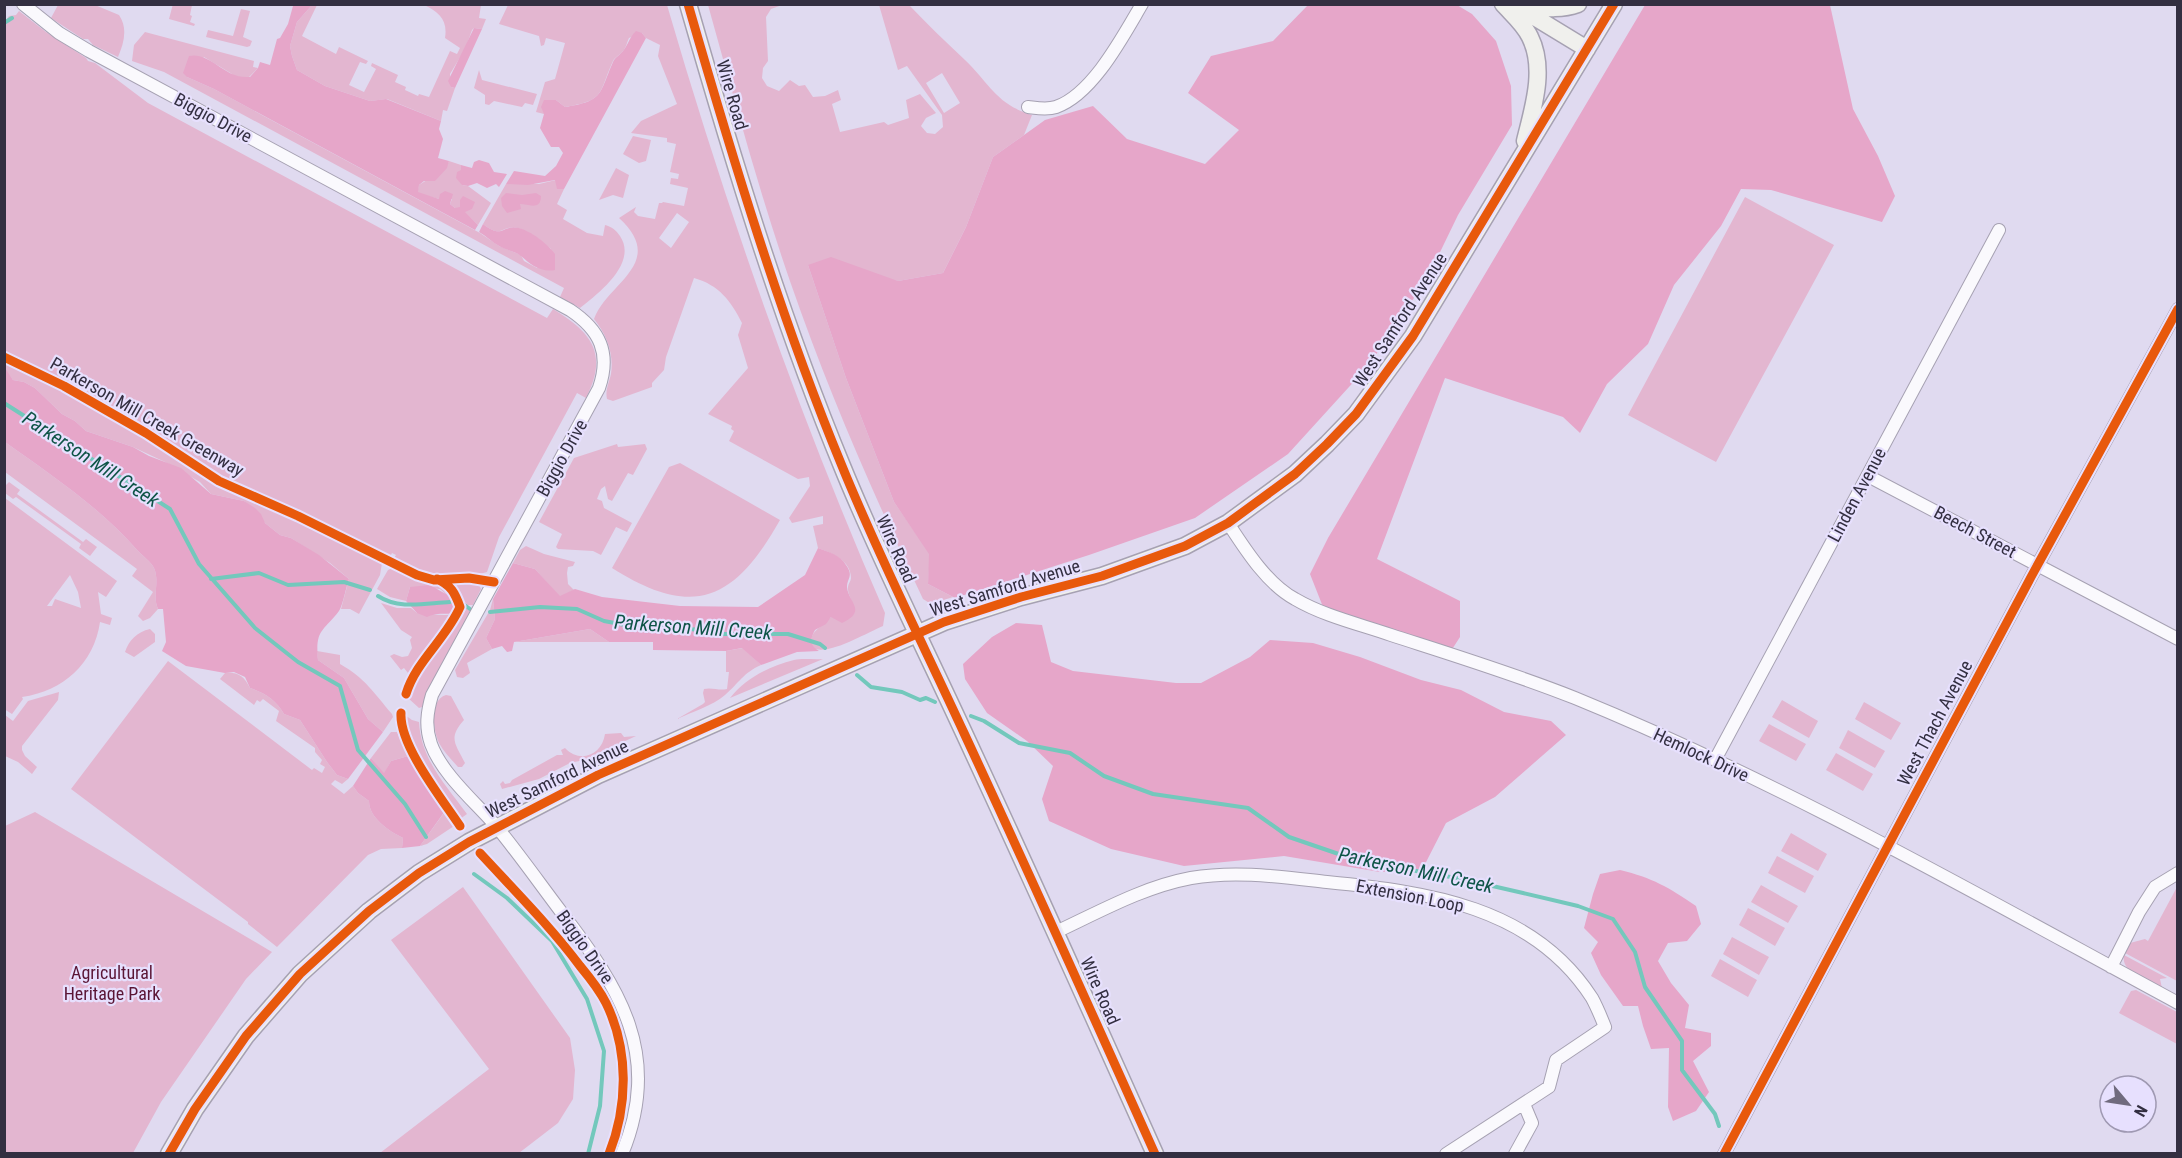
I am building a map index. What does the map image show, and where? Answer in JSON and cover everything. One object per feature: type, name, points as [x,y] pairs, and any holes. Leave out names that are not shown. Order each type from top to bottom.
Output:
[{"type":"street","name":"Biggio Drive","points":[[23,4],[58,33],[89,51],[570,310],[587,323],[597,336],[604,359],[599,388],[436,688],[428,711],[427,725],[431,745],[448,771],[496,827],[587,945],[611,981],[629,1021],[638,1062],[636,1105],[622,1154]]},
{"type":"street","name":"Wire Road","points":[[688,4],[730,146],[783,308],[845,473],[1056,932],[1155,1154]]},
{"type":"street","points":[[1028,107],[1040,109],[1055,107],[1072,98],[1091,80],[1117,46],[1142,4]]},
{"type":"street","points":[[1503,4],[1529,36],[1537,58],[1536,92],[1522,155]]},
{"type":"street","points":[[1514,4],[1587,49]]},
{"type":"street","points":[[1531,4],[1539,8],[1567,8],[1578,4]]},
{"type":"street","name":"West Samford Avenue","points":[[169,1154],[195,1109],[246,1036],[300,974],[369,911],[419,873],[496,827],[598,775],[944,622],[1021,597],[1102,576],[1185,546],[1228,523],[1295,474],[1327,444],[1374,392],[1413,336],[1614,4]]},
{"type":"street","name":"Linden Avenue","points":[[1715,760],[1999,230]]},
{"type":"street","name":"West Thach Avenue","points":[[1724,1154],[1887,846],[2178,309]]},
{"type":"street","name":"Beech Street","points":[[1868,476],[2178,639]]},
{"type":"street","name":"Hemlock Drive","points":[[1228,523],[1252,558],[1283,591],[1296,600],[1336,616],[1575,698],[1715,760],[1887,846],[2178,1003]]},
{"type":"street","points":[[2111,967],[2139,912],[2155,887],[2166,878],[2178,873]]},
{"type":"street","name":"Extension Loop","points":[[1056,932],[1150,890],[1190,878],[1233,874],[1275,876],[1390,889],[1443,899],[1484,911],[1522,930],[1557,955],[1577,976],[1593,1000],[1605,1027],[1556,1060],[1549,1087],[1446,1154]]},
{"type":"street","points":[[1515,1154],[1532,1123],[1524,1104]]},
{"type":"green space","points":[[173,4],[192,5],[190,22],[195,24],[194,26],[169,19]]},
{"type":"green space","points":[[58,5],[95,5],[119,15],[124,36],[118,57],[93,45],[88,39],[83,39],[51,18]]},
{"type":"green space","points":[[312,5],[317,5],[302,36],[336,54],[339,47],[368,61],[366,64],[360,62],[349,85],[364,92],[376,69],[371,66],[372,63],[398,75],[395,82],[406,87],[405,90],[418,96],[419,94],[429,97],[450,51],[457,54],[460,48],[445,38],[445,26],[441,17],[424,5],[481,5],[479,18],[486,19],[482,29],[472,30],[465,49],[450,74],[451,87],[455,88],[447,111],[443,110],[441,121],[387,99],[370,101],[325,86],[297,70],[290,46],[297,22]]},
{"type":"green space","points":[[508,5],[667,5],[714,159],[766,312],[823,464],[885,613],[883,626],[828,649],[812,648],[813,634],[831,617],[854,614],[848,590],[850,572],[848,566],[839,558],[818,548],[813,526],[823,524],[823,516],[792,523],[789,518],[810,486],[809,477],[798,479],[729,441],[734,431],[731,429],[732,426],[708,414],[748,368],[738,335],[742,323],[729,301],[717,290],[694,278],[666,357],[664,370],[652,383],[652,387],[613,401],[607,399],[612,367],[610,352],[606,338],[594,319],[601,306],[630,272],[636,260],[638,248],[633,234],[619,218],[636,207],[634,212],[638,216],[655,219],[659,203],[684,206],[688,188],[670,184],[671,178],[678,179],[679,174],[670,172],[676,144],[667,142],[667,138],[631,133],[641,121],[677,104],[658,56],[660,45],[646,38],[642,33],[629,38],[624,50],[613,61],[599,94],[588,102],[565,107],[556,100],[544,114],[536,112],[545,82],[555,79],[565,43],[546,38],[544,45],[541,46],[539,36],[499,24]],"holes":[[[677,213],[689,222],[671,248],[659,238]]]},
{"type":"green space","points":[[708,5],[782,5],[771,9],[766,17],[768,61],[763,68],[762,78],[767,86],[779,91],[790,80],[799,86],[805,85],[813,97],[825,96],[838,90],[841,100],[832,104],[840,132],[884,122],[888,125],[909,118],[906,100],[920,94],[936,113],[926,118],[921,126],[927,133],[935,134],[943,127],[942,115],[907,66],[898,70],[879,5],[909,5],[994,92],[1010,105],[1032,115],[1024,135],[993,157],[966,227],[943,273],[898,281],[808,265],[846,378],[894,502],[930,554],[928,584],[953,597],[931,604],[923,599],[852,443],[820,364],[779,249]],"holes":[[[942,73],[960,103],[944,113],[926,83]]]},
{"type":"green space","points":[[241,9],[250,11],[243,37],[252,41],[250,46],[206,37],[208,30],[233,36]]},
{"type":"green space","points":[[19,11],[148,103],[547,318],[553,309],[586,335],[596,356],[593,382],[586,398],[577,393],[499,537],[487,572],[480,574],[464,572],[442,577],[419,573],[393,560],[396,555],[392,553],[386,564],[382,563],[380,575],[359,614],[350,609],[341,609],[349,579],[330,563],[291,538],[280,535],[244,501],[211,494],[200,482],[165,462],[133,447],[86,431],[75,421],[62,414],[35,388],[24,382],[13,380],[4,368],[4,23],[9,16],[16,15]]},
{"type":"green space","points":[[145,32],[254,61],[253,67],[258,68],[249,77],[237,77],[204,57],[187,77],[214,89],[480,233],[499,246],[521,255],[524,261],[537,268],[551,249],[522,229],[512,227],[495,231],[483,224],[506,184],[539,184],[556,180],[559,189],[564,189],[557,204],[567,210],[563,219],[587,233],[603,236],[605,225],[614,229],[620,236],[624,246],[624,257],[620,267],[606,286],[580,308],[560,297],[564,288],[164,72],[132,61],[134,45]]},
{"type":"green space","points":[[479,70],[482,80],[537,94],[533,105],[525,103],[522,107],[494,101],[489,105],[485,104],[485,95],[474,88]]},
{"type":"green space","points":[[633,136],[651,140],[646,161],[639,163],[623,154]]},
{"type":"green space","points":[[449,161],[461,165],[462,185],[468,186],[491,203],[478,225],[460,208],[455,208],[450,204],[452,199],[439,199],[417,193],[419,185],[446,168]]},
{"type":"green space","points":[[616,168],[629,175],[623,198],[613,195],[599,200]]},
{"type":"green space","points":[[1745,197],[1834,245],[1716,462],[1628,415]]},
{"type":"green space","points":[[5,442],[92,506],[151,564],[156,573],[158,609],[150,618],[143,621],[138,616],[153,592],[132,576],[137,569],[5,472]]},
{"type":"green space","points":[[617,444],[618,447],[645,444],[647,449],[633,475],[628,473],[612,501],[608,499],[605,486],[601,489],[597,499],[602,501],[604,508],[632,523],[627,532],[616,527],[601,555],[593,551],[558,549],[556,547],[562,534],[539,522],[574,458]]},
{"type":"green space","points":[[680,463],[780,520],[746,569],[729,584],[710,594],[689,597],[667,594],[641,584],[612,568],[669,467]]},
{"type":"green space","points":[[9,482],[20,490],[17,494],[83,542],[86,539],[97,547],[90,556],[79,548],[81,544],[16,497],[13,499],[5,493],[5,484]]},
{"type":"green space","points":[[5,498],[117,581],[106,597],[98,592],[101,614],[112,618],[110,625],[100,622],[97,637],[83,663],[63,682],[51,689],[22,697],[23,699],[12,714],[4,709]],"holes":[[[70,575],[78,592],[81,608],[55,599],[52,606],[47,606]]]},
{"type":"green space","points":[[526,546],[544,554],[575,562],[573,566],[568,567],[567,573],[568,584],[574,590],[560,597],[535,569],[513,563],[520,550]]},
{"type":"green space","points":[[394,567],[427,581],[465,580],[478,583],[481,589],[473,605],[468,605],[460,598],[447,595],[440,589],[410,587],[406,601],[390,597],[377,589],[388,570]]},
{"type":"green space","points":[[493,599],[495,619],[486,638],[492,649],[467,663],[470,673],[463,678],[457,677],[455,670],[490,610]]},
{"type":"green space","points":[[381,603],[397,608],[411,608],[417,613],[453,614],[408,673],[404,668],[401,670],[390,656],[394,654],[402,657],[408,656],[412,648],[410,640],[412,637],[401,630]]},
{"type":"green space","points":[[468,609],[472,610],[428,689],[422,707],[419,708],[408,698],[414,681],[423,666],[447,639],[458,618]]},
{"type":"green space","points":[[150,629],[155,634],[155,642],[134,657],[125,652],[134,637]]},
{"type":"green space","points":[[590,629],[609,642],[514,642]]},
{"type":"green space","points":[[743,648],[761,665],[745,675],[720,699],[677,719],[705,702],[704,689],[727,689],[729,672],[726,672],[726,651]]},
{"type":"green space","points":[[317,651],[340,655],[340,664],[363,680],[392,714],[393,717],[383,732],[368,719],[344,678],[318,660]]},
{"type":"green space","points":[[797,659],[823,659],[730,698],[743,684],[776,666]]},
{"type":"green space","points":[[168,661],[312,770],[314,768],[322,773],[325,767],[320,764],[322,760],[315,752],[315,748],[276,721],[279,711],[263,699],[260,702],[257,700],[254,705],[220,679],[225,673],[240,676],[250,688],[274,701],[284,714],[300,720],[337,775],[348,779],[342,784],[335,780],[331,784],[344,794],[353,786],[369,801],[376,818],[403,838],[402,848],[381,849],[368,855],[277,947],[248,922],[71,789]]},
{"type":"green space","points":[[59,692],[58,700],[22,746],[25,756],[37,767],[32,774],[18,762],[5,756],[5,715],[13,721],[28,701]]},
{"type":"green space","points":[[446,695],[451,696],[464,720],[455,736],[456,745],[465,763],[462,767],[458,767],[443,749],[435,731],[435,709],[437,703]]},
{"type":"green space","points":[[1782,700],[1818,721],[1809,738],[1772,717]]},
{"type":"green space","points":[[1864,702],[1901,723],[1891,740],[1855,719]]},
{"type":"green space","points":[[405,715],[419,722],[424,748],[430,760],[467,814],[460,819],[418,756],[407,729]]},
{"type":"green space","points":[[1769,724],[1806,744],[1796,761],[1759,741]]},
{"type":"green space","points":[[1848,730],[1885,751],[1875,768],[1839,748]]},
{"type":"green space","points":[[391,732],[397,732],[408,756],[391,761],[384,774],[371,758]]},
{"type":"green space","points":[[621,733],[624,737],[636,736],[584,760],[570,763],[539,779],[502,789],[500,784],[503,781],[505,784],[510,783],[557,755],[563,755],[561,750],[565,748],[577,756],[590,755],[600,747],[605,734]]},
{"type":"green space","points":[[1836,753],[1873,774],[1863,791],[1826,770]]},
{"type":"green space","points":[[446,810],[454,826],[427,844],[420,846]]},
{"type":"green space","name":"Agricultural Heritage Park","points":[[35,812],[272,952],[246,979],[161,1102],[133,1153],[5,1153],[5,826]]},
{"type":"green space","points":[[1791,833],[1827,854],[1818,871],[1781,851]]},
{"type":"green space","points":[[1777,856],[1814,876],[1805,893],[1768,873]]},
{"type":"green space","points":[[1761,885],[1798,906],[1788,923],[1751,902]]},
{"type":"green space","points":[[463,887],[570,1038],[575,1070],[573,1099],[558,1123],[519,1153],[380,1153],[489,1069],[391,940]]},
{"type":"green space","points":[[2177,887],[2177,981],[2125,953],[2130,943],[2145,939],[2148,941]]},
{"type":"green space","points":[[1748,908],[1785,928],[1775,946],[1739,925]]},
{"type":"green space","points":[[1732,937],[1769,957],[1759,975],[1723,954]]},
{"type":"green space","points":[[2124,955],[2167,978],[2160,979],[2162,988],[2126,967]]},
{"type":"green space","points":[[1720,959],[1757,980],[1748,997],[1711,976]]},
{"type":"green space","points":[[2136,990],[2177,1012],[2177,1044],[2119,1013],[2131,991]]},
{"type":"shaded area","points":[[312,5],[297,22],[290,46],[297,70],[325,86],[370,101],[386,99],[441,121],[439,129],[443,139],[438,158],[449,161],[447,168],[435,181],[424,181],[419,185],[418,192],[439,199],[440,194],[445,191],[453,194],[450,204],[455,208],[460,207],[460,200],[463,196],[475,202],[472,209],[465,212],[478,225],[475,230],[183,73],[189,56],[195,55],[213,62],[229,73],[242,77],[250,77],[260,62],[270,65],[277,39],[280,38],[288,24],[293,6]]},
{"type":"shaded area","points":[[1308,5],[1457,5],[1472,14],[1496,41],[1511,86],[1512,125],[1458,215],[1428,277],[1369,365],[1288,454],[1195,518],[955,598],[928,584],[929,554],[894,502],[846,378],[808,265],[831,257],[898,281],[943,273],[966,227],[993,157],[1045,120],[1093,106],[1127,139],[1205,164],[1239,130],[1188,93],[1211,56],[1273,41]]},
{"type":"shaded area","points":[[1645,5],[1830,5],[1853,109],[1878,156],[1895,196],[1882,222],[1771,190],[1741,189],[1721,226],[1674,285],[1648,344],[1607,384],[1580,433],[1563,417],[1445,378],[1377,559],[1460,601],[1460,637],[1449,654],[1325,612],[1310,574],[1328,538]]},
{"type":"shaded area","points":[[474,28],[482,29],[455,88],[451,87],[448,81]]},
{"type":"shaded area","points":[[636,31],[642,33],[646,38],[564,189],[557,189],[555,180],[528,185],[506,184],[514,171],[545,176],[556,166],[563,153],[559,147],[551,147],[540,128],[544,114],[541,107],[544,100],[556,100],[565,107],[594,99],[602,89],[614,60]]},
{"type":"shaded area","points":[[479,160],[489,163],[494,172],[507,174],[499,187],[496,184],[487,188],[477,183],[462,185],[456,178],[461,165],[472,168],[474,162]]},
{"type":"shaded area","points":[[506,193],[522,195],[536,193],[541,196],[539,204],[534,206],[520,204],[521,209],[507,213],[502,206],[501,198]]},
{"type":"shaded area","points":[[483,224],[495,231],[513,227],[534,235],[555,254],[555,270],[536,267],[519,254],[496,244],[479,232]]},
{"type":"shaded area","points":[[5,368],[13,380],[24,382],[35,388],[62,414],[75,421],[86,431],[133,447],[149,456],[181,468],[211,494],[244,501],[255,508],[265,523],[280,535],[291,538],[319,555],[349,579],[339,611],[319,636],[318,660],[344,678],[368,719],[383,732],[348,779],[337,775],[300,720],[284,714],[270,698],[250,688],[245,677],[234,672],[225,673],[186,666],[162,651],[166,642],[163,609],[158,609],[156,604],[156,573],[153,566],[92,506],[5,442]]},
{"type":"shaded area","points":[[818,548],[830,552],[844,562],[850,574],[848,592],[855,606],[854,614],[850,619],[842,623],[831,617],[826,624],[815,630],[811,642],[819,651],[797,652],[761,665],[742,648],[726,651],[653,650],[653,642],[609,642],[590,629],[514,642],[512,651],[507,652],[502,646],[492,649],[486,638],[495,619],[493,599],[513,563],[535,569],[560,596],[575,589],[602,597],[680,606],[758,607],[805,575]]},
{"type":"shaded area","points":[[429,585],[465,603],[468,609],[457,613],[427,617],[417,613],[406,601],[410,587]]},
{"type":"shaded area","points":[[1016,623],[1042,625],[1051,662],[1073,671],[1176,683],[1201,683],[1250,657],[1270,640],[1313,643],[1360,657],[1421,680],[1461,690],[1504,712],[1551,721],[1566,735],[1495,797],[1446,823],[1422,870],[1380,872],[1284,856],[1184,866],[1111,849],[1049,821],[1042,799],[1053,766],[1027,741],[987,713],[965,679],[963,664],[992,637]]},
{"type":"shaded area","points":[[408,756],[445,811],[420,846],[402,848],[403,838],[376,818],[369,801],[353,786],[371,758],[384,773],[391,761]]},
{"type":"shaded area","points":[[1620,870],[1651,880],[1686,899],[1696,906],[1701,924],[1687,941],[1668,943],[1658,961],[1671,983],[1689,1005],[1685,1028],[1711,1033],[1711,1046],[1693,1061],[1709,1092],[1696,1111],[1673,1121],[1668,1107],[1669,1048],[1651,1049],[1638,1006],[1623,1006],[1601,975],[1591,953],[1598,942],[1584,928],[1600,874]]},
{"type":"waterway","points":[[4,23],[12,18]]},
{"type":"waterway","name":"Parkerson Mill Creek","points":[[4,403],[170,509],[199,564],[255,628],[298,662],[340,686],[358,750],[405,804],[426,837]]},
{"type":"waterway","name":"Parkerson Mill Creek","points":[[211,579],[259,573],[288,585],[344,582],[370,590]]},
{"type":"waterway","name":"Parkerson Mill Creek","points":[[378,596],[404,604],[450,602]]},
{"type":"waterway","name":"Parkerson Mill Creek","points":[[459,601],[470,609]]},
{"type":"waterway","name":"Parkerson Mill Creek","points":[[490,612],[540,607],[577,609],[604,621],[636,627],[678,627],[723,634],[788,634],[820,644],[825,648]]},
{"type":"waterway","name":"Parkerson Mill Creek","points":[[857,675],[871,687],[902,692],[920,700],[926,698],[935,702]]},
{"type":"waterway","name":"Parkerson Mill Creek","points":[[971,716],[984,721],[1019,743],[1070,753],[1104,776],[1153,794],[1248,808],[1289,837],[1359,861],[1462,879],[1578,906],[1613,919],[1635,952],[1645,987],[1682,1041],[1682,1070],[1715,1114],[1719,1126]]},
{"type":"waterway","name":"Parkerson Mill Creek","points":[[474,874],[507,898],[552,941],[587,999],[604,1051],[600,1106],[588,1154]]},
{"type":"cycle path","points":[[688,4],[722,121],[778,295],[842,466],[1155,1154]]},
{"type":"cycle path","points":[[169,1154],[195,1109],[246,1036],[300,974],[369,911],[419,873],[469,842],[598,775],[944,622],[1021,597],[1102,576],[1185,546],[1228,523],[1295,474],[1356,414],[1413,336],[1614,4]]},
{"type":"cycle path","points":[[1724,1154],[2031,577],[2178,309]]},
{"type":"cycle path","name":"Parkerson Mill Creek Greenway","points":[[4,357],[64,386],[146,433],[219,481],[298,516],[417,575],[434,580],[469,578],[494,582]]},
{"type":"cycle path","points":[[406,694],[417,671],[460,607],[452,590],[437,579]]},
{"type":"cycle path","points":[[401,713],[402,726],[414,756],[460,826]]},
{"type":"cycle path","points":[[480,853],[532,908],[594,984],[614,1021],[619,1040],[623,1078],[620,1117],[609,1154]]}]
